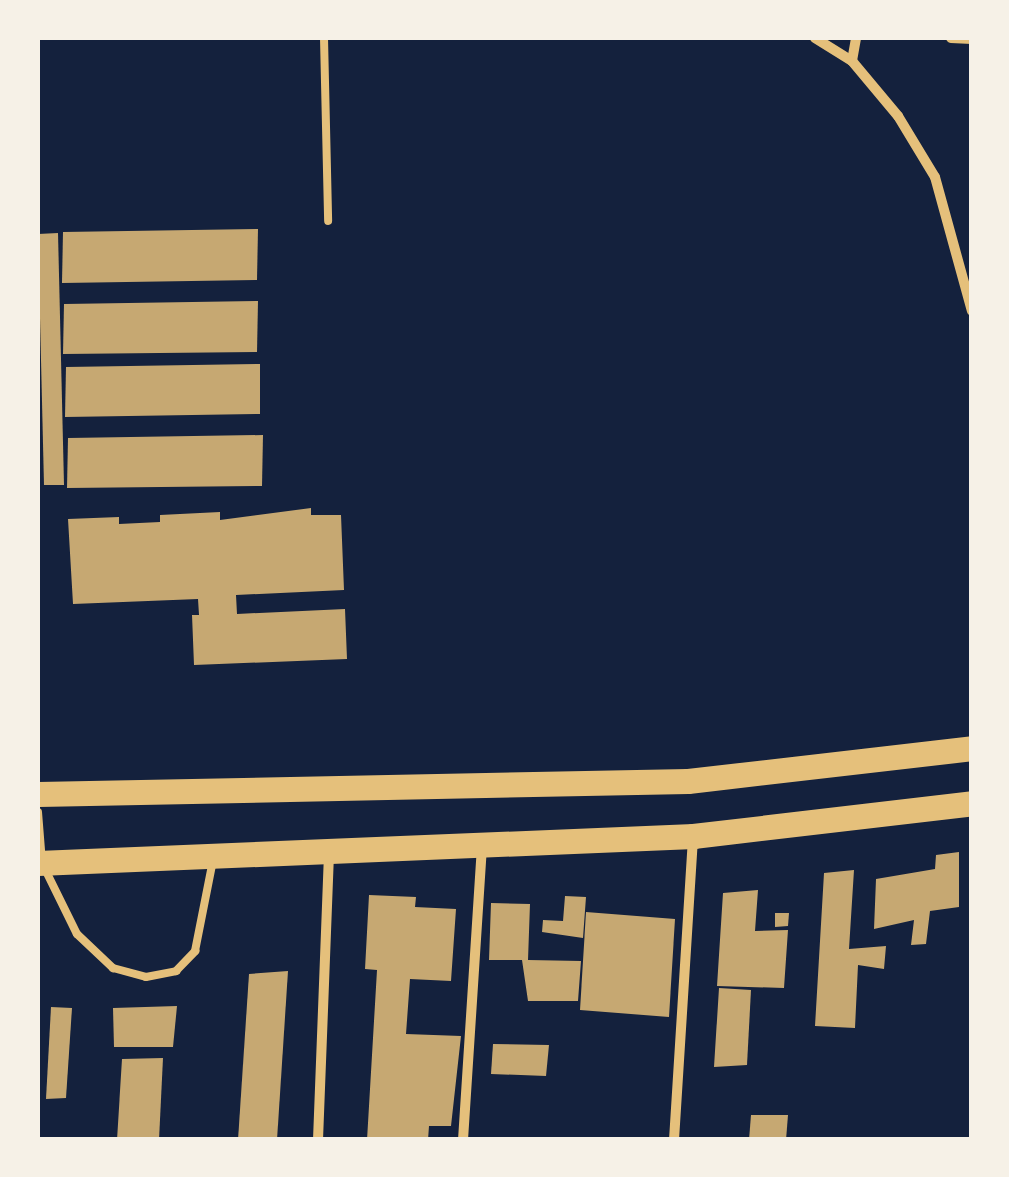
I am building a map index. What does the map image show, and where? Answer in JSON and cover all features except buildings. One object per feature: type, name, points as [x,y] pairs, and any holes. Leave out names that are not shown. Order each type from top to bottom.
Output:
[{"type":"main road","points":[[38,794],[688,781],[972,748]]},
{"type":"main road","points":[[40,863],[694,836],[972,803]]},
{"type":"street","points":[[815,38],[852,60],[898,116],[935,177],[972,311]]},
{"type":"street","points":[[852,60],[856,38]]},
{"type":"street","points":[[950,38],[972,39]]},
{"type":"street","points":[[674,1140],[694,836]]},
{"type":"street","points":[[463,1140],[482,845]]},
{"type":"street","points":[[318,1140],[329,852]]},
{"type":"lane","points":[[324,38],[328,221]]},
{"type":"lane","points":[[38,812],[40,863],[77,934],[113,968],[146,977],[176,970],[195,951],[213,856]]}]
